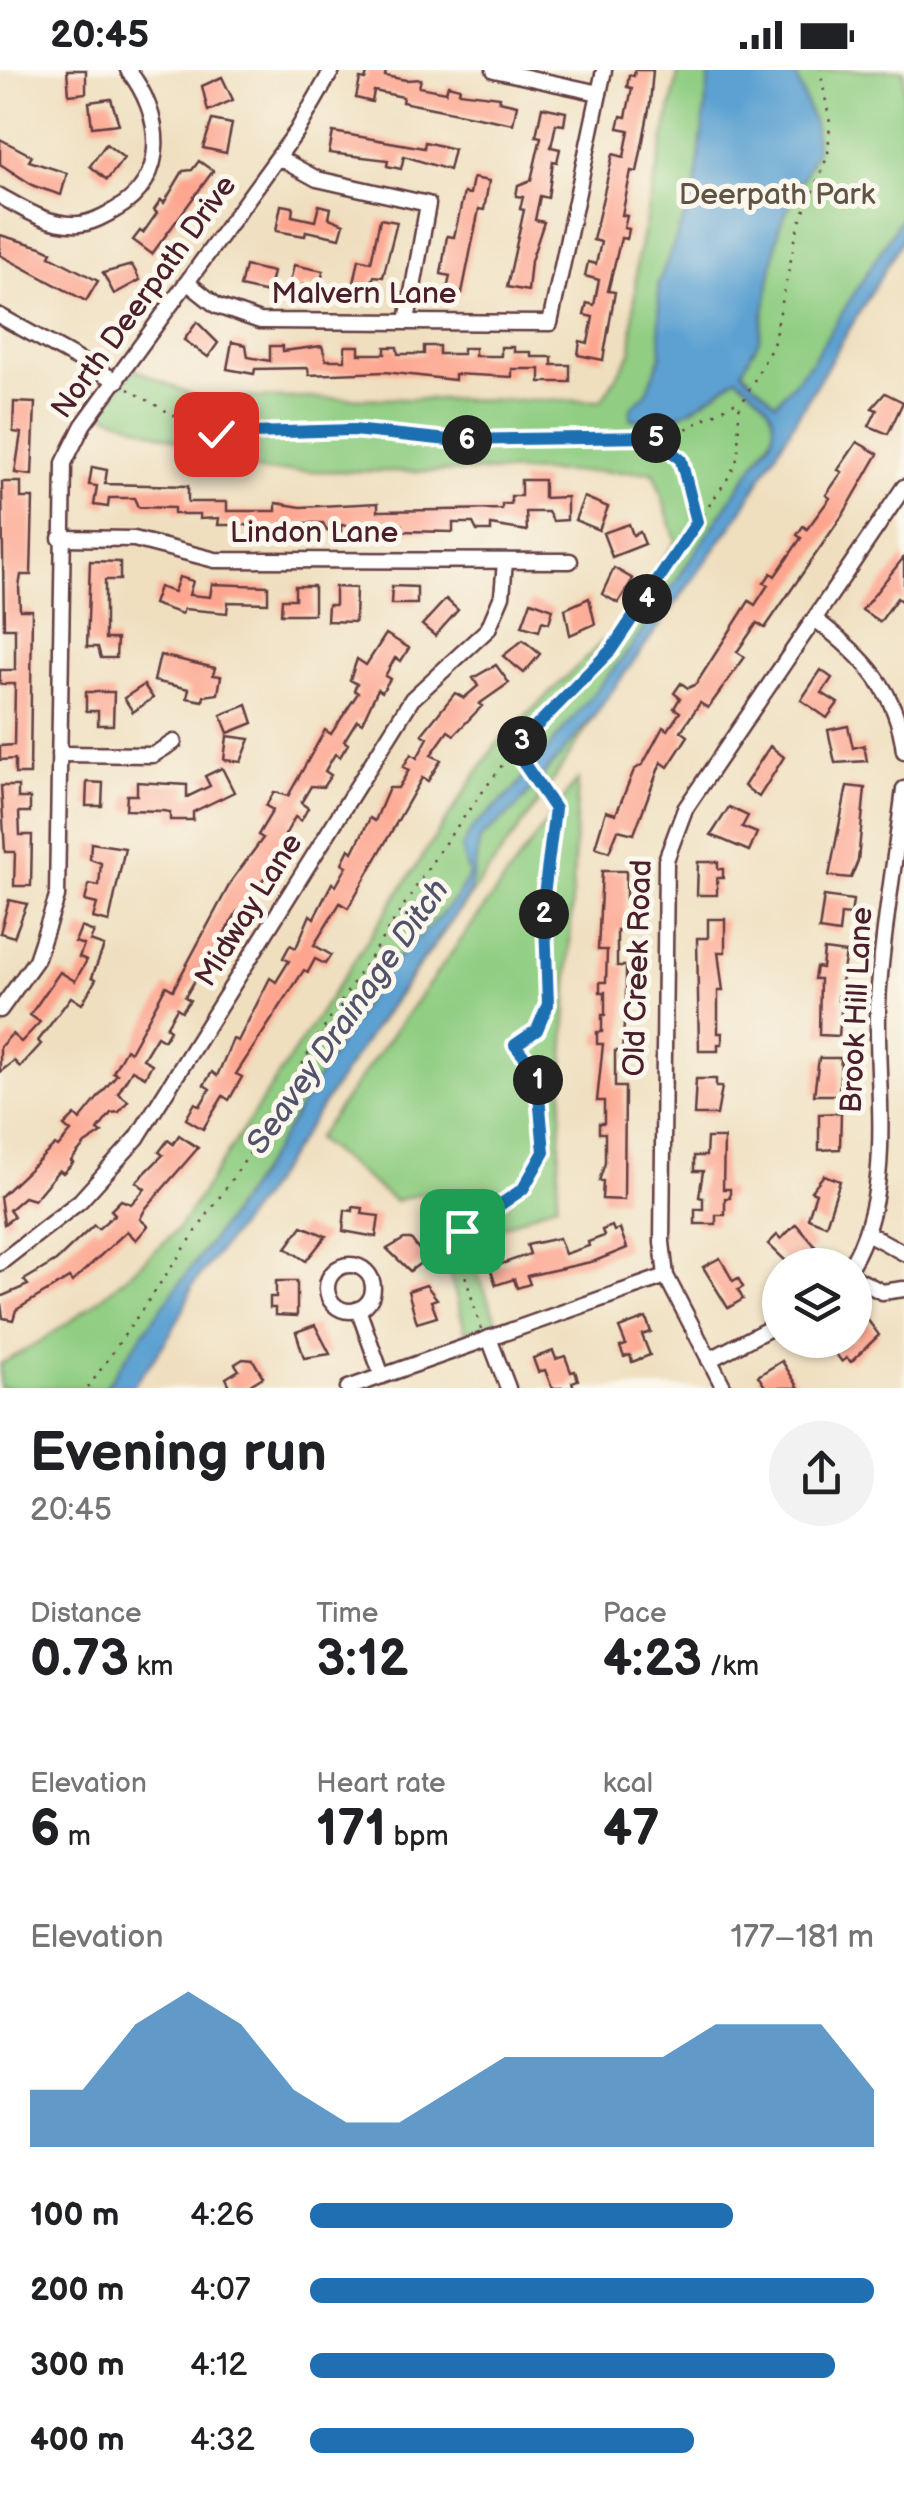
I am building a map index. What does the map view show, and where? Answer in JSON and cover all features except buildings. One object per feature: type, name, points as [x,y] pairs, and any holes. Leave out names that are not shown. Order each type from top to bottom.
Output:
[{"type":"street","points":[[0,196],[36,216],[75,224],[100,218],[123,205],[151,169],[156,146],[148,99],[128,70]]},
{"type":"street","name":"North Deerpath Drive","points":[[0,1010],[36,960],[54,915],[64,463],[83,425],[278,158],[332,70]]},
{"type":"street","points":[[494,70],[599,93],[604,70]]},
{"type":"street","name":"Malvern Lane","points":[[188,283],[217,306],[260,322],[550,323],[599,93]]},
{"type":"street","points":[[278,158],[317,179],[428,204],[407,322]]},
{"type":"street","points":[[0,316],[117,381]]},
{"type":"street","name":"Old Creek Road","points":[[724,1388],[666,1276],[661,1151],[666,860],[685,808],[904,487]]},
{"type":"street","name":"Lindon Lane","points":[[60,538],[134,539],[214,560],[570,561]]},
{"type":"street","name":"Midway Lane","points":[[0,1263],[80,1201],[137,1138],[412,698],[488,629],[502,596],[505,562]]},
{"type":"street","points":[[816,620],[851,646],[879,678],[891,698],[904,751]]},
{"type":"street","points":[[59,754],[153,755],[174,742]]},
{"type":"street","name":"Brook Hill Lane","points":[[860,1248],[877,1190],[879,988],[904,789]]},
{"type":"street","points":[[867,1233],[904,1253]]},
{"type":"street","points":[[348,1388],[666,1276]]},
{"type":"street","points":[[872,1287],[882,1292],[904,1289]]},
{"type":"street","points":[[358,1309],[382,1376]]},
{"type":"street","points":[[709,1360],[762,1332]]},
{"type":"street","points":[[487,1339],[508,1388]]},
{"type":"path","points":[[88,1388],[260,1138],[314,1043],[442,847],[514,749],[611,650],[738,457],[742,399],[778,330],[798,226],[828,155],[830,123],[820,70]]},
{"type":"path","points":[[117,381],[199,430],[216,434],[353,430],[448,440],[655,437],[684,430],[742,399]]},
{"type":"path","points":[[655,437],[681,460],[697,522]]},
{"type":"path","points":[[487,1339],[456,1242],[462,1231],[523,1189],[544,1152],[537,1073],[515,1045],[537,1030],[548,1004],[544,895],[555,809],[514,749]]},
{"type":"green space","name":"Deerpath Park","points":[[679,70],[904,70],[904,222],[687,574],[544,794],[114,1388],[0,1388],[0,1364],[94,1304],[178,1229],[495,746],[614,631],[676,541],[654,472],[260,471],[101,413],[134,369],[197,397],[601,401],[631,353],[637,261]]},
{"type":"green space","points":[[578,779],[557,1203],[465,1243],[497,1321],[466,1333],[427,1192],[395,1201],[316,1139]]},
{"type":"water","points":[[710,70],[794,70],[815,127],[816,151],[779,228],[759,340],[742,371],[776,403],[812,361],[904,213],[904,237],[738,517],[594,716],[515,809],[480,839],[469,896],[382,1016],[262,1196],[192,1286],[182,1313],[158,1352],[131,1388],[105,1388],[264,1165],[381,978],[461,890],[469,875],[461,849],[473,827],[511,793],[630,649],[772,438],[770,410],[737,377],[700,404],[673,417],[659,421],[630,418],[631,407],[646,394],[661,356],[658,284],[695,189]]},
{"type":"route","points":[[216,434],[353,430],[448,440],[655,437],[681,460],[697,522],[611,650],[514,749],[555,809],[544,895],[548,1004],[537,1030],[515,1045],[518,1054],[537,1073],[544,1152],[523,1189],[462,1231]]},
{"type":"water label","name":"Seavey Drainage Ditch","points":[[348,1017]]}]
